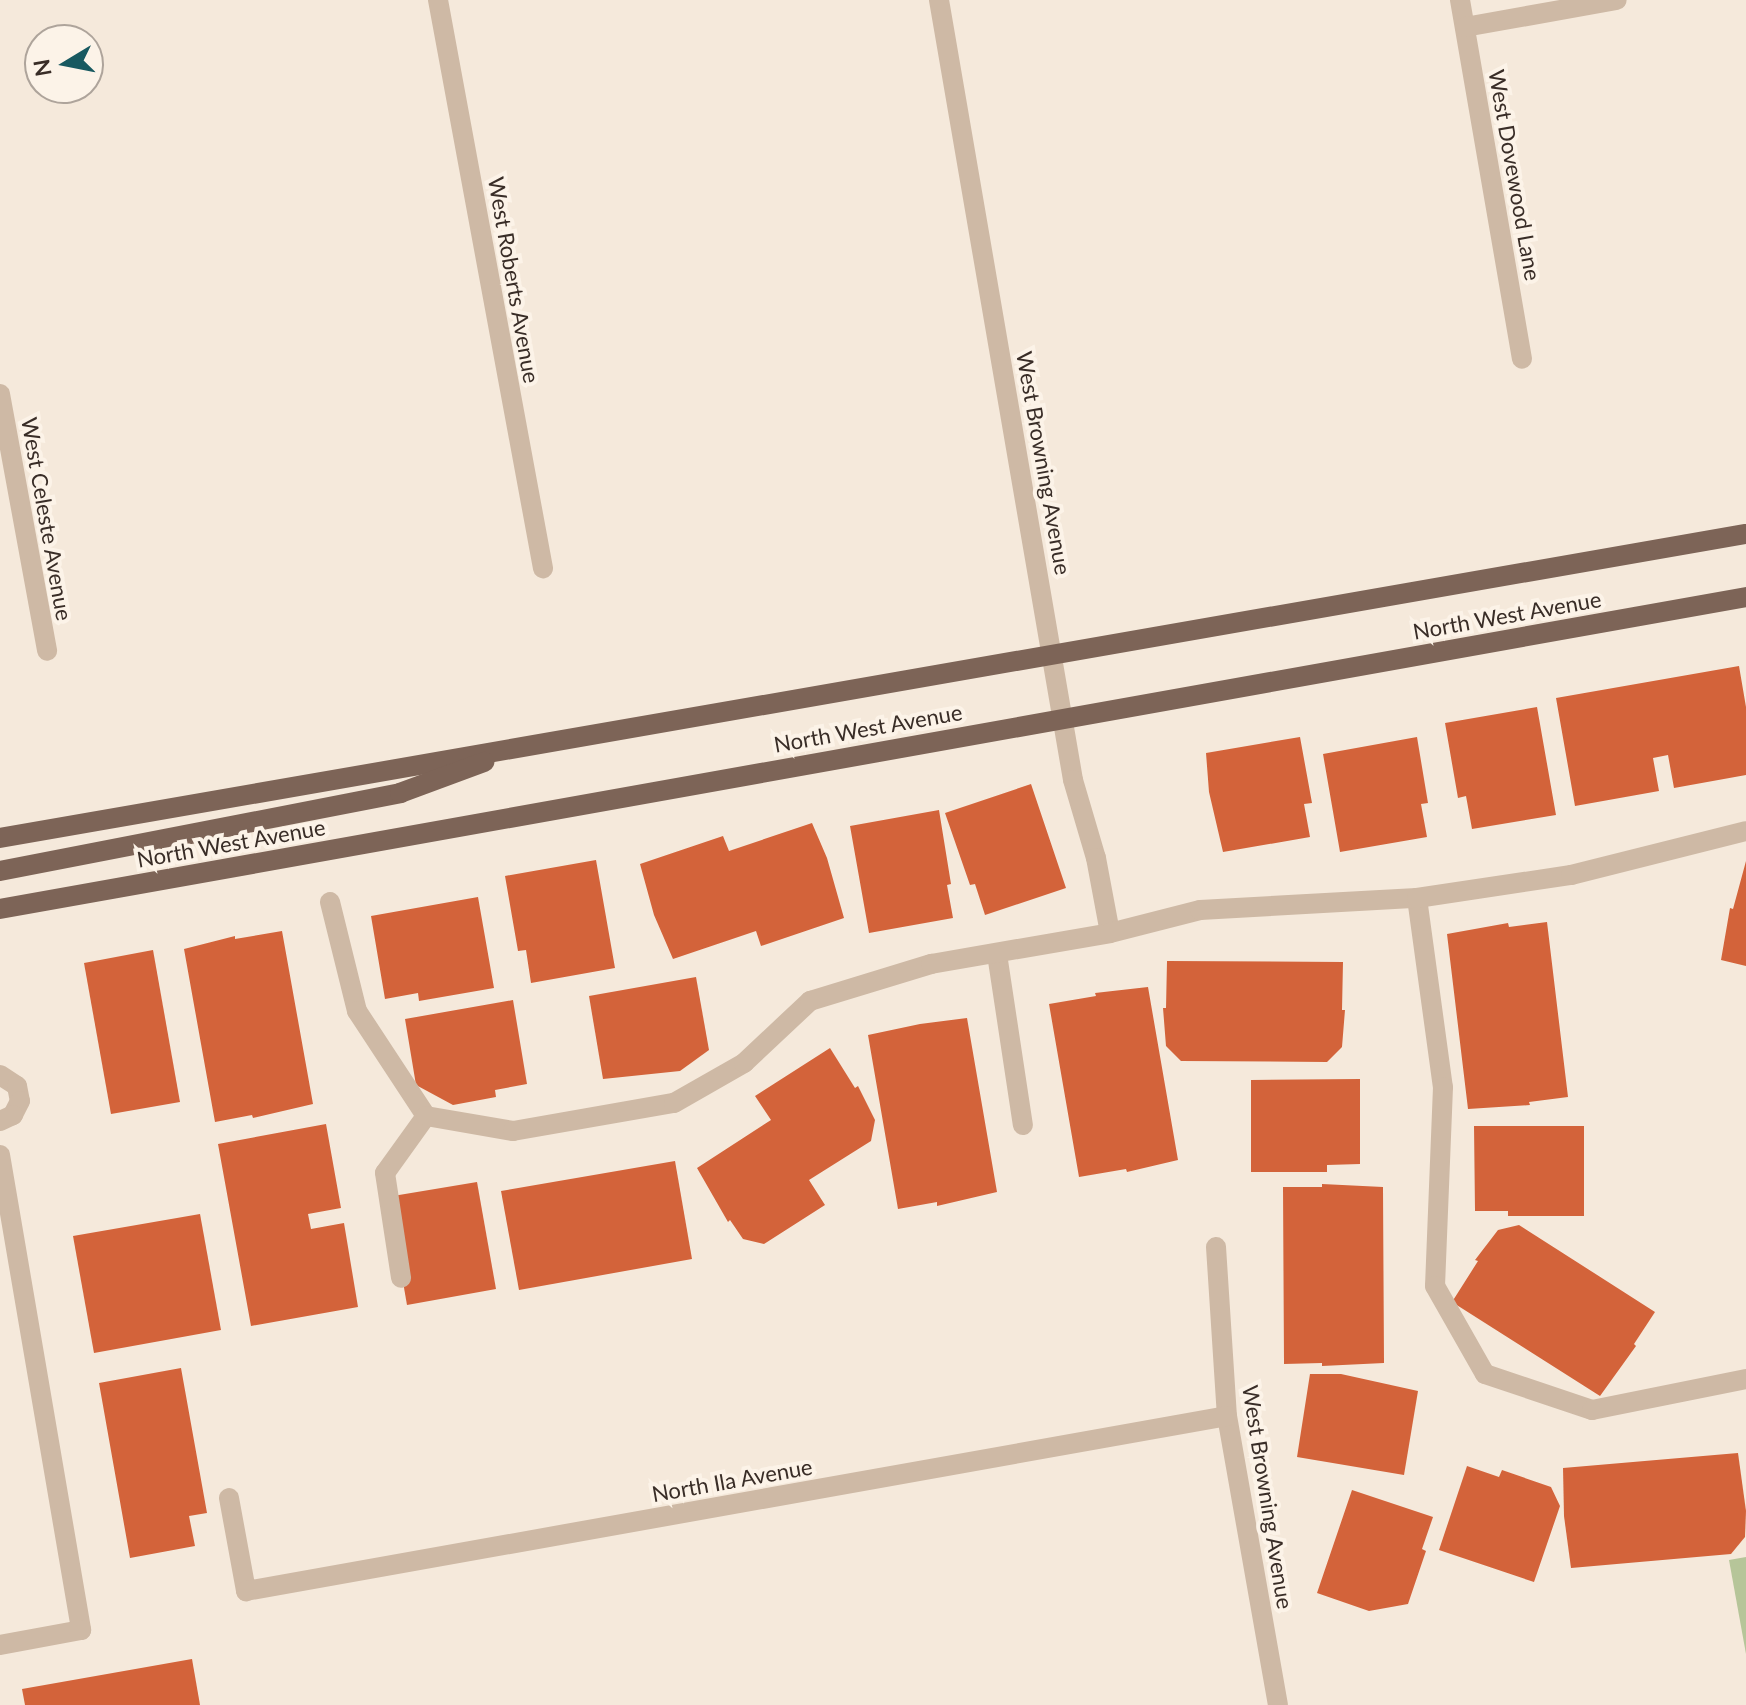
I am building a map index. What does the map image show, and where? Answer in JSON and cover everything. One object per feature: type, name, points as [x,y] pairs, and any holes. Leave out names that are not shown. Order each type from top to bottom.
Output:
[{"type":"main road","name":"North West Avenue","points":[[0,838],[1053,652],[1746,534]]},
{"type":"main road","name":"North West Avenue","points":[[0,909],[1746,597]]},
{"type":"main road","points":[[0,871],[400,793],[537,744]]},
{"type":"street","name":"West Roberts Avenue","points":[[438,0],[543,568]]},
{"type":"street","name":"West Browning Avenue","points":[[939,0],[1073,780],[1096,858],[1110,933]]},
{"type":"street","name":"West Dovewood Lane","points":[[1460,0],[1522,359]]},
{"type":"street","points":[[1465,27],[1617,0]]},
{"type":"street","name":"West Celeste Avenue","points":[[0,394],[47,651]]},
{"type":"street","points":[[330,902],[357,1011],[426,1116],[513,1131],[674,1103],[744,1063],[810,1001],[931,964],[1110,933],[1200,910],[1417,898],[1571,875],[1746,831]]},
{"type":"street","points":[[1417,898],[1443,1087],[1435,1286],[1485,1374],[1592,1410],[1746,1379]]},
{"type":"street","points":[[997,954],[1023,1125]]},
{"type":"street","points":[[0,1075],[17,1086],[20,1101],[13,1115],[0,1121]]},
{"type":"street","points":[[401,1278],[385,1173],[426,1116]]},
{"type":"street","points":[[0,1155],[81,1630],[0,1645]]},
{"type":"street","name":"West Browning Avenue","points":[[1216,1247],[1227,1416],[1278,1705]]},
{"type":"street","name":"North Ila Avenue","points":[[229,1498],[246,1591],[1227,1416]]},
{"type":"green space","points":[[1746,1557],[1746,1654],[1729,1560]]},
{"type":"building","points":[[1739,666],[1746,707],[1746,775],[1674,788],[1668,755],[1653,758],[1659,791],[1575,806],[1556,698]]},
{"type":"building","points":[[1537,707],[1556,815],[1472,829],[1466,796],[1458,798],[1445,723]]},
{"type":"building","points":[[1300,737],[1312,803],[1304,804],[1310,837],[1223,852],[1209,792],[1206,753]]},
{"type":"building","points":[[1417,737],[1428,803],[1421,804],[1427,837],[1340,852],[1323,754]]},
{"type":"building","points":[[1031,784],[1066,888],[985,915],[975,884],[970,885],[945,813]]},
{"type":"building","points":[[939,810],[953,918],[869,933],[850,826]]},
{"type":"building","points":[[812,823],[827,858],[844,918],[761,946],[756,931],[673,959],[654,915],[640,864],[723,836],[729,851]]},
{"type":"building","points":[[596,860],[615,968],[531,983],[526,950],[518,951],[505,876]]},
{"type":"building","points":[[1746,861],[1746,966],[1721,960],[1730,908],[1733,909]]},
{"type":"building","points":[[478,897],[494,988],[419,1001],[418,993],[385,999],[371,916]]},
{"type":"building","points":[[1547,922],[1568,1097],[1529,1102],[1530,1105],[1468,1109],[1447,934],[1508,923],[1509,927]]},
{"type":"building","points":[[282,931],[313,1104],[253,1118],[252,1115],[215,1122],[184,949],[235,936],[235,939]]},
{"type":"building","points":[[153,950],[180,1102],[111,1114],[84,963]]},
{"type":"building","points":[[1167,961],[1343,962],[1342,1010],[1345,1010],[1342,1047],[1327,1062],[1181,1061],[1166,1046],[1163,1008],[1166,1008]]},
{"type":"building","points":[[696,977],[709,1050],[680,1071],[603,1079],[589,996]]},
{"type":"building","points":[[1148,987],[1178,1160],[1127,1172],[1126,1169],[1079,1177],[1049,1004],[1096,996],[1095,993]]},
{"type":"building","points":[[513,1000],[527,1084],[495,1090],[496,1097],[453,1105],[416,1085],[405,1019]]},
{"type":"building","points":[[967,1018],[997,1192],[937,1206],[937,1202],[898,1209],[868,1035]]},
{"type":"building","points":[[830,1048],[855,1088],[858,1086],[875,1120],[871,1141],[809,1180],[825,1205],[764,1244],[743,1239],[730,1220],[728,1222],[697,1168],[771,1120],[755,1096]]},
{"type":"building","points":[[1360,1079],[1360,1164],[1327,1165],[1327,1172],[1251,1172],[1251,1080]]},
{"type":"building","points":[[326,1124],[341,1208],[308,1214],[311,1229],[344,1223],[358,1307],[251,1326],[218,1144]]},
{"type":"building","points":[[1474,1126],[1584,1126],[1584,1216],[1508,1216],[1508,1211],[1475,1211]]},
{"type":"building","points":[[675,1161],[692,1259],[519,1290],[501,1191]]},
{"type":"building","points":[[477,1182],[496,1289],[407,1305],[394,1230],[393,1196]]},
{"type":"building","points":[[1322,1184],[1383,1187],[1384,1363],[1284,1364],[1283,1187],[1322,1187]]},
{"type":"building","points":[[200,1214],[221,1330],[94,1353],[73,1236]]},
{"type":"building","points":[[1519,1225],[1655,1312],[1634,1344],[1636,1346],[1600,1396],[1452,1302],[1478,1261],[1475,1260],[1498,1230]]},
{"type":"building","points":[[181,1368],[207,1513],[189,1516],[195,1546],[130,1558],[99,1383]]},
{"type":"building","points":[[1310,1374],[1341,1374],[1418,1391],[1404,1475],[1297,1457]]},
{"type":"building","points":[[1738,1453],[1746,1511],[1745,1537],[1731,1554],[1571,1568],[1564,1516],[1563,1468]]},
{"type":"building","points":[[1467,1466],[1499,1477],[1502,1470],[1551,1487],[1560,1506],[1534,1582],[1439,1550]]},
{"type":"building","points":[[1352,1490],[1433,1517],[1422,1549],[1426,1551],[1408,1604],[1369,1611],[1317,1593]]},
{"type":"building","points":[[192,1659],[200,1705],[25,1705],[22,1689]]}]
